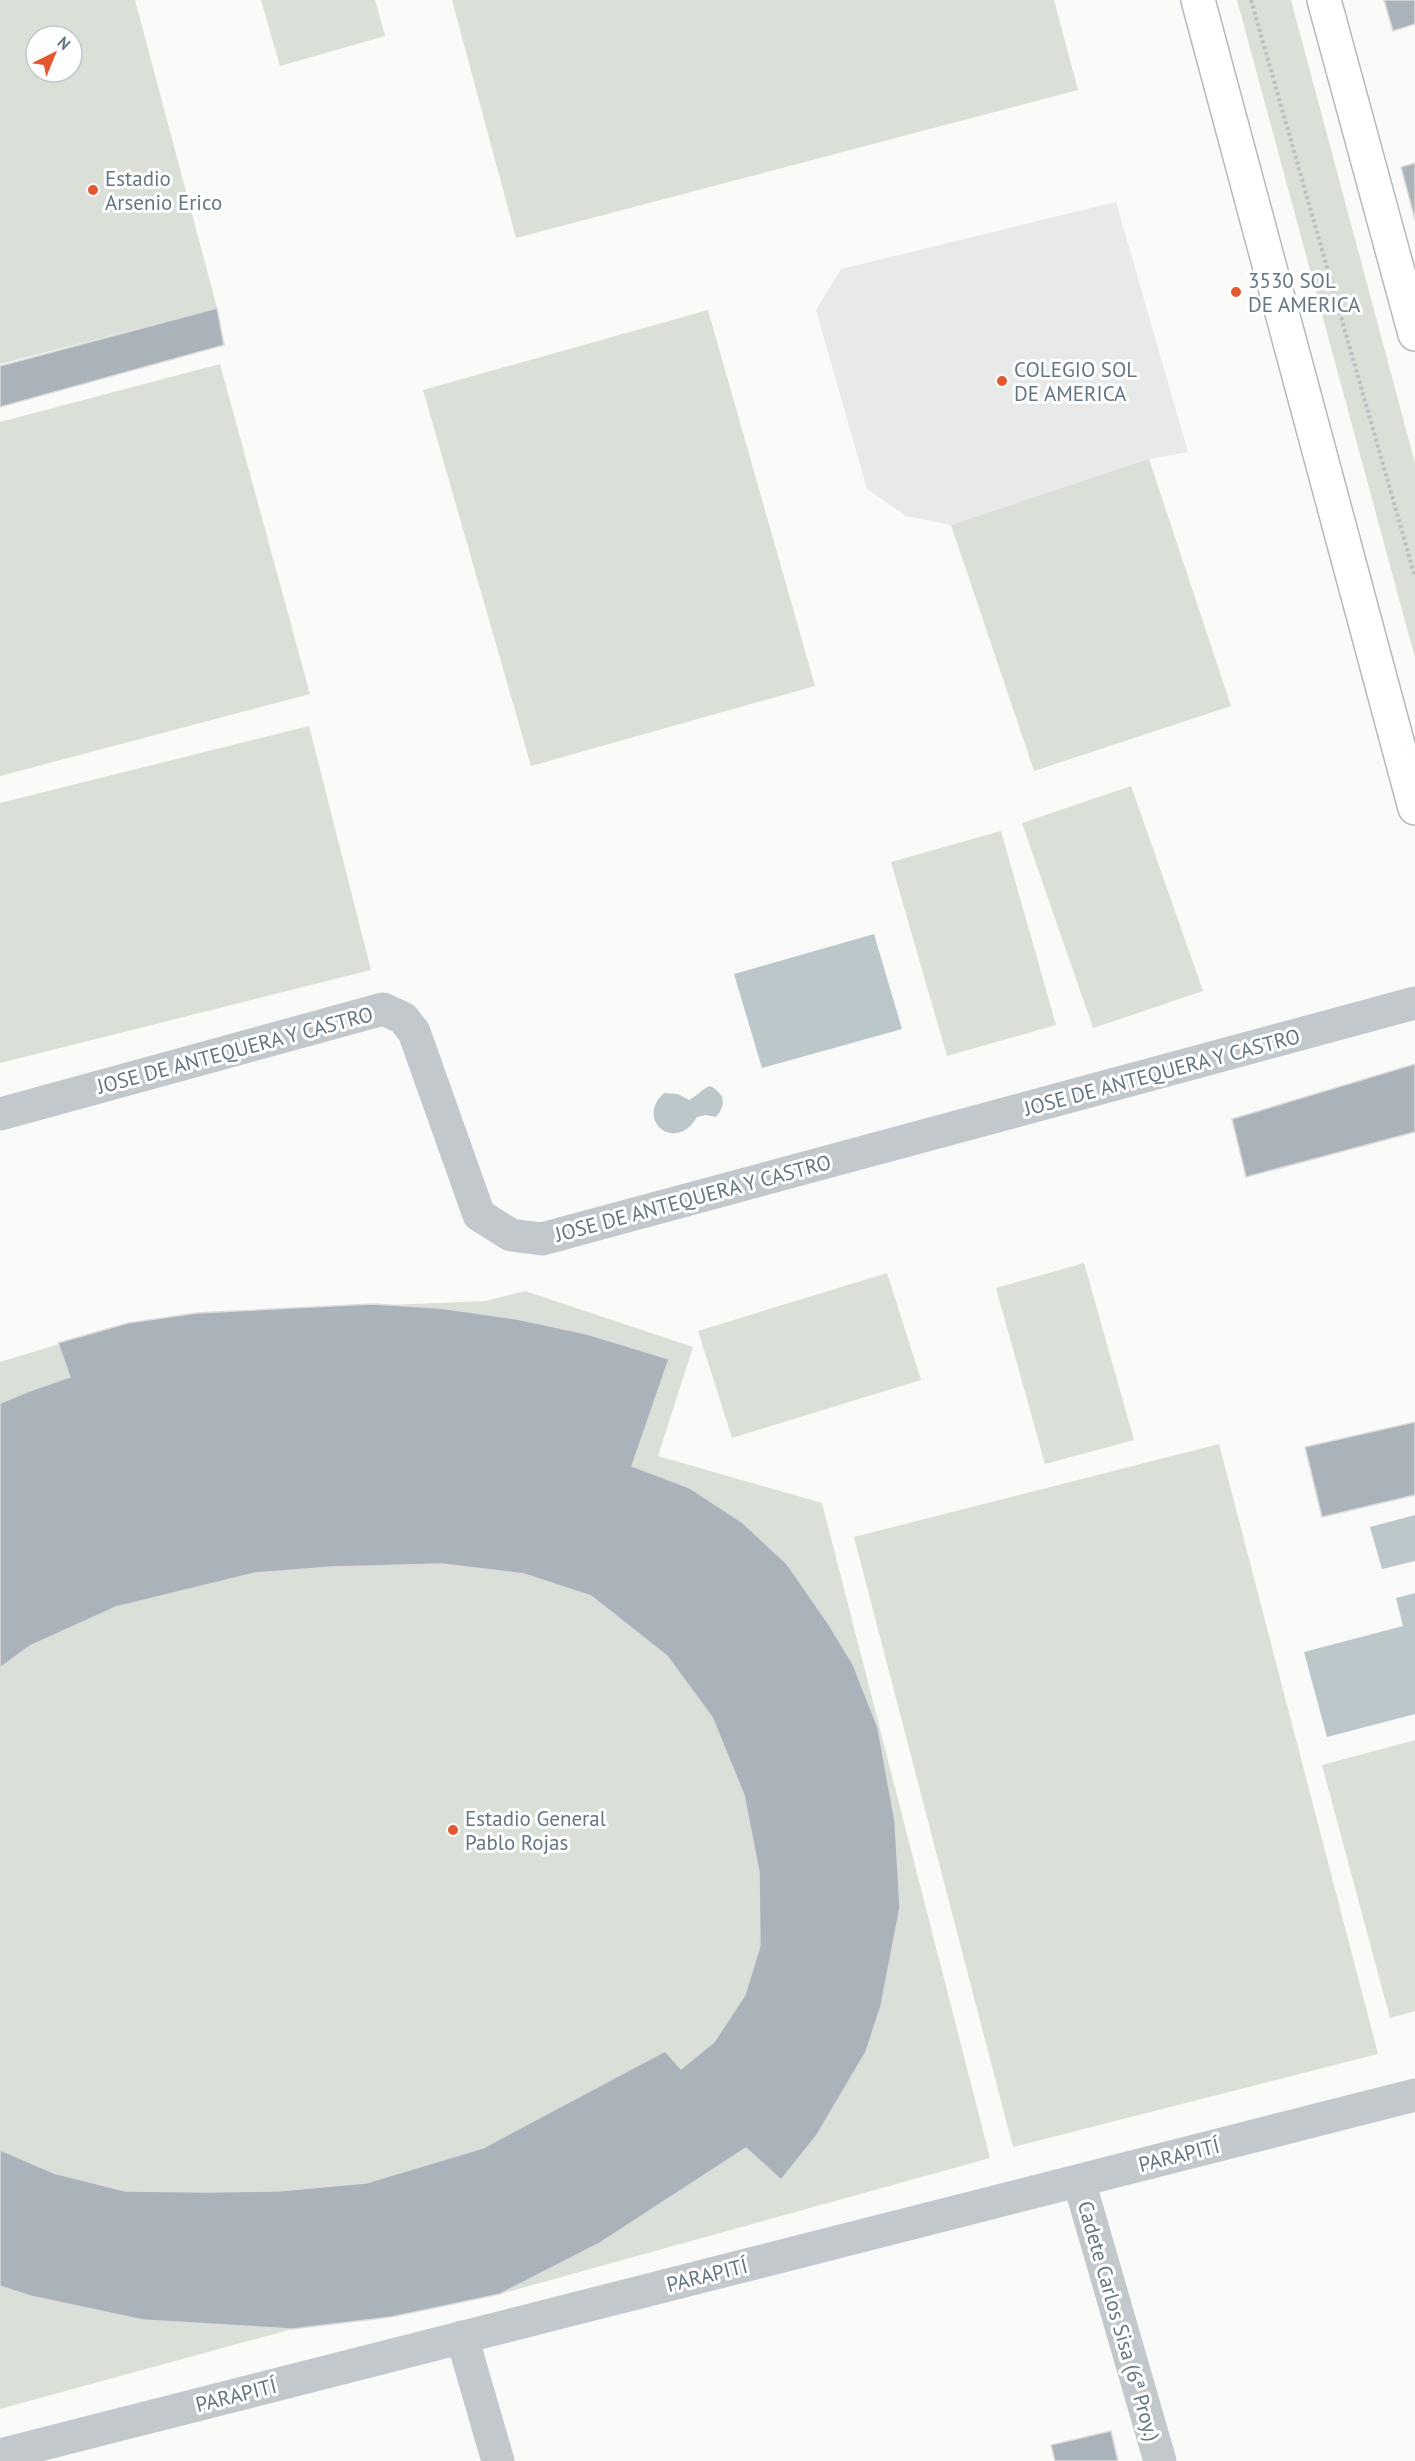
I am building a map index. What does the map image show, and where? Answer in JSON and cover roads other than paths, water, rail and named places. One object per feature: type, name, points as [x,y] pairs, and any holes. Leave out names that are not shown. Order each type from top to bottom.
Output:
[{"type":"main road","points":[[1198,0],[1415,808]]},
{"type":"main road","points":[[1324,0],[1415,334]]},
{"type":"street","name":"JOSE DE ANTEQUERA Y CASTRO","points":[[0,1114],[383,1009],[403,1018],[414,1032],[479,1215],[511,1235],[542,1239],[1415,1003]]},
{"type":"street","name":"PARAPITÍ","points":[[0,2455],[1415,2095]]},
{"type":"street","name":"Cadete Carlos Sisa (6ª Proy.)","points":[[1079,2181],[1160,2461]]},
{"type":"street","points":[[462,2337],[498,2461]]},
{"type":"place","name":"Estadio Arsenio Erico","points":[[93,190]]},
{"type":"place","name":"3530 SOL DE AMERICA","points":[[1236,292]]},
{"type":"place","name":"COLEGIO SOL DE AMERICA","points":[[1002,381]]},
{"type":"place","name":"Estadio General Pablo Rojas","points":[[453,1830]]}]
